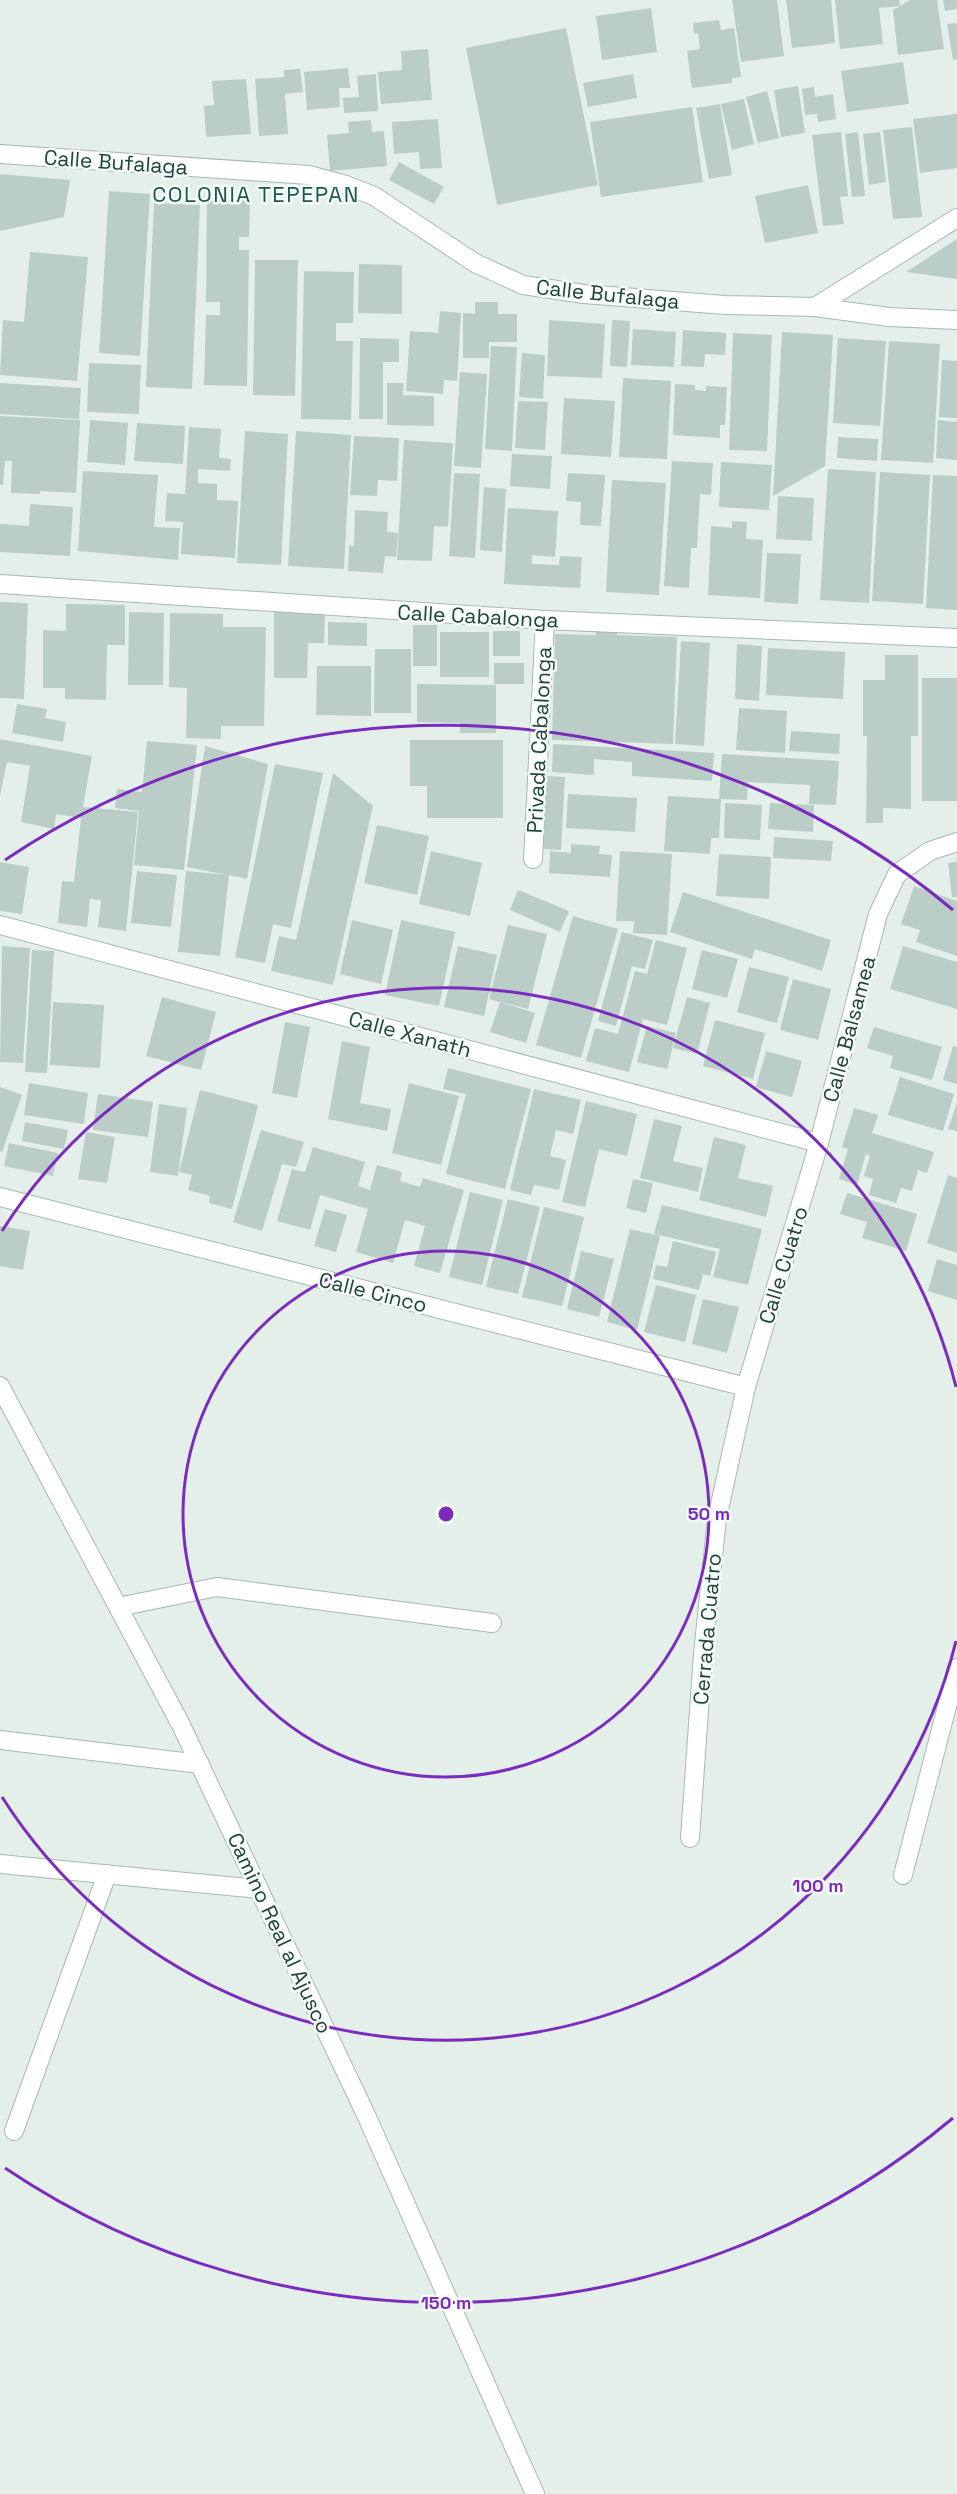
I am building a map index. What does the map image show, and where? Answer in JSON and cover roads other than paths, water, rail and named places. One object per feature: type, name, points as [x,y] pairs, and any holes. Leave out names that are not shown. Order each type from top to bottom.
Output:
[{"type":"street","name":"Calle Bufalaga","points":[[0,154],[309,175],[346,184],[374,196],[475,263],[523,285],[584,294],[725,305],[815,307],[889,317],[957,320]]},
{"type":"street","points":[[815,307],[957,218]]},
{"type":"street","name":"Calle Cabalonga","points":[[0,584],[545,620],[957,638]]},
{"type":"street","name":"Privada Cabalonga","points":[[533,859],[545,620]]},
{"type":"street","name":"Calle Balsamea","points":[[819,1143],[879,914],[897,874],[930,851],[957,842]]},
{"type":"street","name":"Calle Xanath","points":[[0,925],[819,1143]]},
{"type":"street","name":"Calle Cuatro","points":[[746,1387],[819,1143]]},
{"type":"street","name":"Calle Cinco","points":[[0,1197],[746,1387]]},
{"type":"street","name":"Cerrada Cuatro","points":[[690,1838],[703,1654],[717,1518],[746,1387]]},
{"type":"street","name":"Camino Real al Ajusco","points":[[1,1396],[118,1607],[200,1764],[367,2117],[535,2494]]},
{"type":"street","points":[[118,1607],[217,1587],[492,1623]]},
{"type":"street","points":[[903,1875],[957,1668]]},
{"type":"street","points":[[0,1740],[200,1764]]},
{"type":"street","points":[[0,1864],[260,1889]]},
{"type":"street","points":[[14,2131],[107,1874]]},
{"type":"district","name":"COLONIA TEPEPAN","points":[[256,194]]}]
